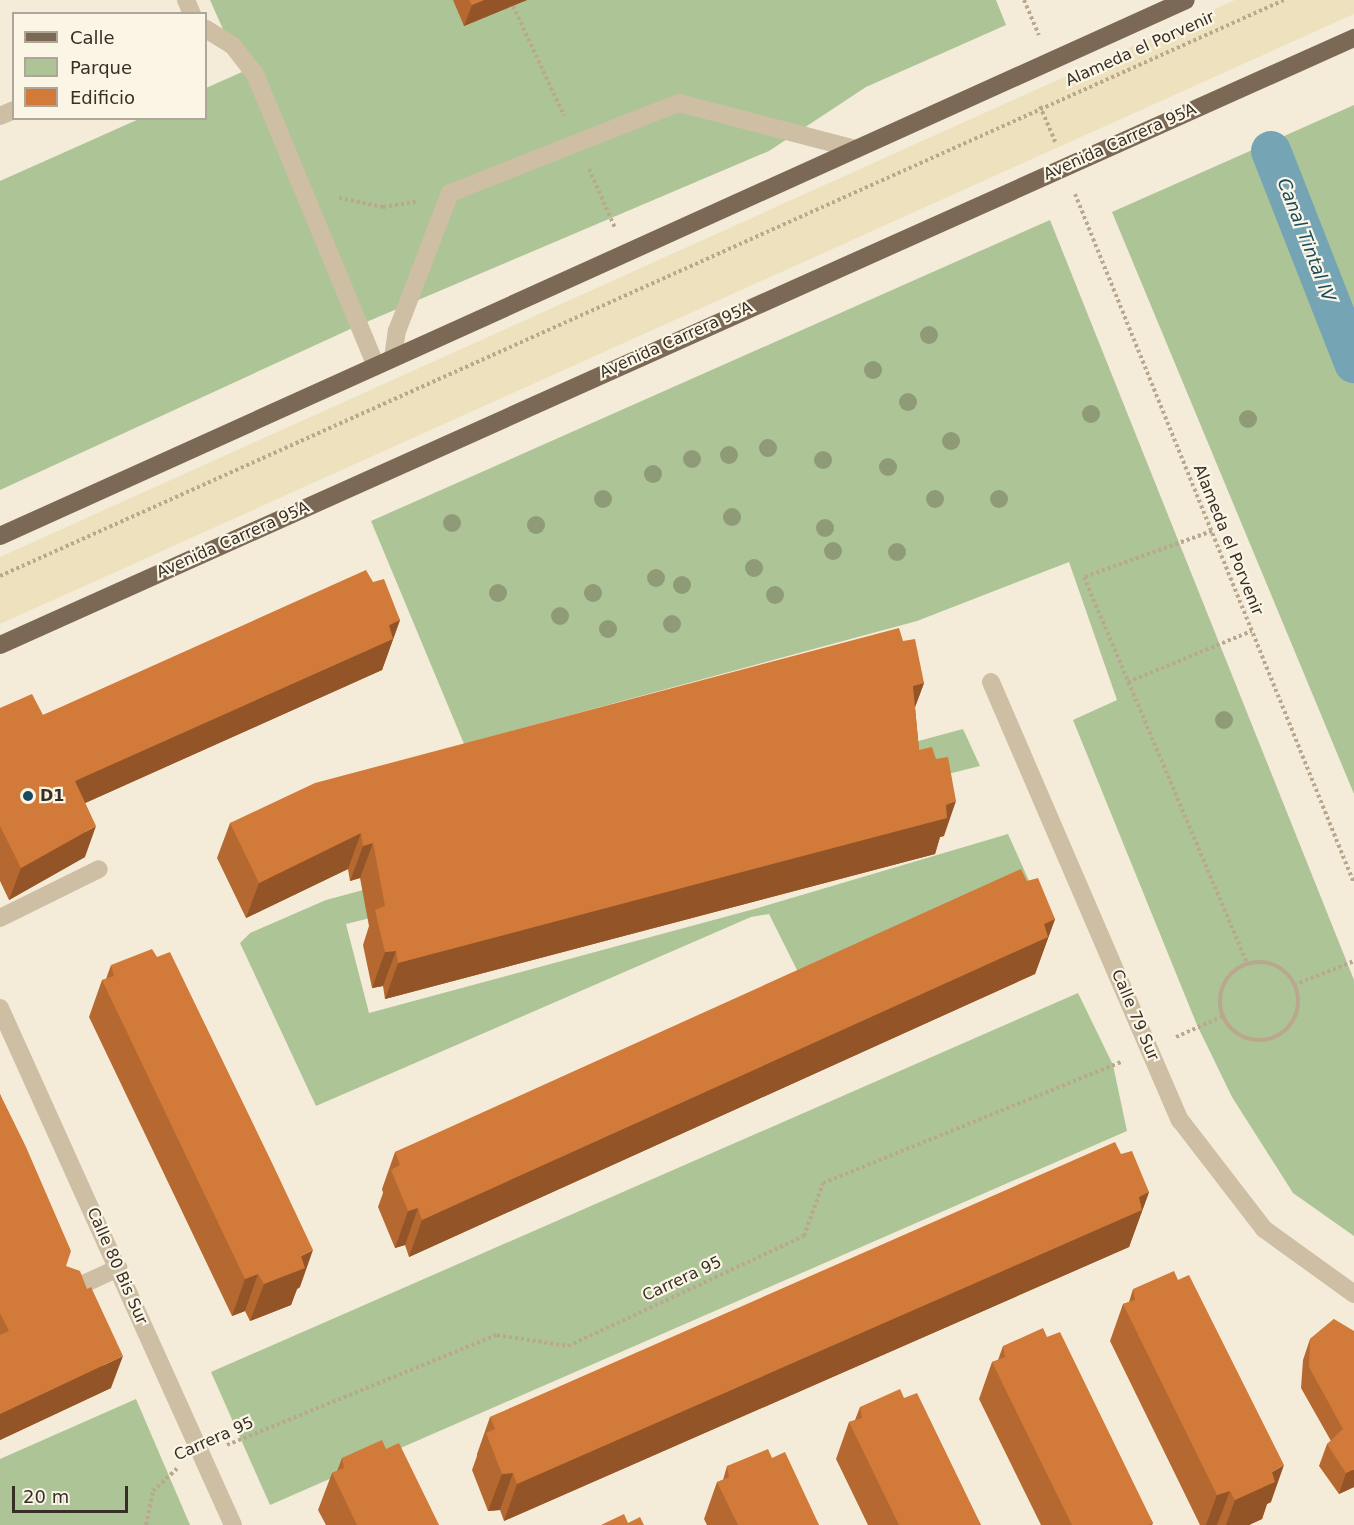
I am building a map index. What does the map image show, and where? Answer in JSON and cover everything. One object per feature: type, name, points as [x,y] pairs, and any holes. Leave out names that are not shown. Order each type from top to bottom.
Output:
[{"type":"main road","points":[[0,536],[1186,0]]},
{"type":"main road","name":"Avenida Carrera 95A","points":[[0,645],[1354,38]]},
{"type":"street","points":[[207,30],[233,46],[255,74],[384,362]]},
{"type":"street","points":[[384,362],[450,193],[679,102],[856,149]]},
{"type":"street","name":"Calle 79 Sur","points":[[991,682],[1180,1120],[1239,1200],[1264,1229],[1354,1294]]},
{"type":"street","points":[[0,918],[99,869]]},
{"type":"street","name":"Calle 80 Bis Sur","points":[[0,1008],[233,1525]]},
{"type":"street","points":[[64,1293],[118,1268]]},
{"type":"path","points":[[1024,0],[1050,62]]},
{"type":"path","name":"Alameda el Porvenir","points":[[0,576],[1040,106],[1284,0]]},
{"type":"path","points":[[333,192],[340,199],[383,207],[450,193]]},
{"type":"path","name":"Alameda el Porvenir","points":[[1081,207],[1354,883]]},
{"type":"path","points":[[1212,531],[1084,577],[1247,963]]},
{"type":"path","points":[[1128,682],[1252,631]]},
{"type":"path","points":[[1294,985],[1354,960]]},
{"type":"path","points":[[1247,963],[1272,964],[1294,985],[1295,1015],[1278,1034],[1266,1039],[1240,1035],[1223,1017],[1220,1004],[1226,979],[1247,963]]},
{"type":"path","name":"Carrera 95","points":[[146,1525],[153,1491],[168,1473],[202,1456],[497,1335],[568,1346],[804,1236],[823,1183],[1223,1017]]},
{"type":"green space","points":[[210,0],[996,0],[1006,25],[866,87],[769,151],[357,326],[0,490],[0,181],[137,120],[207,120],[207,88],[242,72]]},
{"type":"green space","points":[[1354,105],[1354,794],[1112,212]]},
{"type":"green space","points":[[1050,220],[1354,980],[1354,1236],[1293,1193],[1232,1097],[1197,1025],[1073,720],[1117,700],[1069,562],[917,621],[464,744],[371,521]]},
{"type":"green space","points":[[963,729],[980,766],[346,924],[369,1013],[758,908],[1008,834],[1034,892],[805,986],[769,914],[751,917],[316,1106],[240,943],[250,933],[326,900]]},
{"type":"green space","points":[[1078,993],[1113,1065],[1127,1131],[270,1505],[211,1372]]},
{"type":"green space","points":[[136,1399],[190,1525],[0,1525],[0,1459]]},
{"type":"shaded area","points":[[1235,0],[1354,0],[1354,14],[0,624],[0,557]]},
{"type":"building","points":[[469,0],[484,0],[472,5]]},
{"type":"building","points":[[366,570],[373,582],[384,579],[400,620],[389,625],[393,639],[75,781],[96,826],[21,868],[0,826],[0,708],[32,694],[43,715]]},
{"type":"building","points":[[899,628],[903,641],[915,639],[924,683],[913,686],[919,750],[932,747],[936,759],[948,757],[956,801],[946,805],[947,818],[398,963],[396,951],[385,952],[375,910],[385,906],[373,843],[363,846],[361,833],[259,883],[230,823],[315,783]]},
{"type":"building","points":[[1021,869],[1027,881],[1038,878],[1055,919],[1044,924],[1048,937],[422,1220],[418,1208],[408,1211],[391,1170],[400,1165],[395,1152]]},
{"type":"building","points":[[152,949],[157,957],[170,952],[273,1165],[313,1250],[301,1256],[305,1268],[264,1284],[258,1274],[245,1279],[102,980],[114,976],[111,965]]},
{"type":"building","points":[[0,1094],[26,1147],[71,1251],[66,1266],[80,1271],[87,1289],[91,1287],[123,1356],[0,1414],[0,1335],[9,1331],[0,1313]]},
{"type":"building","points":[[1115,1142],[1121,1154],[1132,1151],[1149,1192],[1139,1197],[1142,1210],[517,1484],[513,1473],[502,1474],[486,1433],[495,1429],[490,1417]]},
{"type":"building","points":[[1174,1271],[1178,1280],[1189,1275],[1284,1465],[1272,1472],[1275,1482],[1235,1500],[1230,1491],[1217,1495],[1123,1304],[1135,1300],[1133,1289]]},
{"type":"building","points":[[1334,1319],[1354,1331],[1354,1469],[1346,1473],[1327,1444],[1343,1429],[1309,1367],[1310,1339]]},
{"type":"building","points":[[1043,1328],[1047,1337],[1060,1332],[1153,1523],[1148,1525],[1072,1525],[992,1362],[1005,1357],[1003,1346]]},
{"type":"building","points":[[900,1389],[904,1398],[917,1393],[981,1525],[899,1525],[849,1422],[862,1418],[860,1407]]},
{"type":"building","points":[[382,1440],[386,1449],[399,1443],[439,1525],[357,1525],[332,1473],[344,1468],[342,1458]]},
{"type":"building","points":[[768,1449],[772,1458],[785,1452],[819,1525],[738,1525],[717,1482],[729,1477],[727,1466]]},
{"type":"building","points":[[624,1514],[628,1523],[640,1517],[644,1525],[601,1525]]},
{"type":"waterway","name":"Canal Tintal IV","points":[[1271,151],[1354,363]]},
{"type":"place","name":"D1","points":[[28,796]]}]
